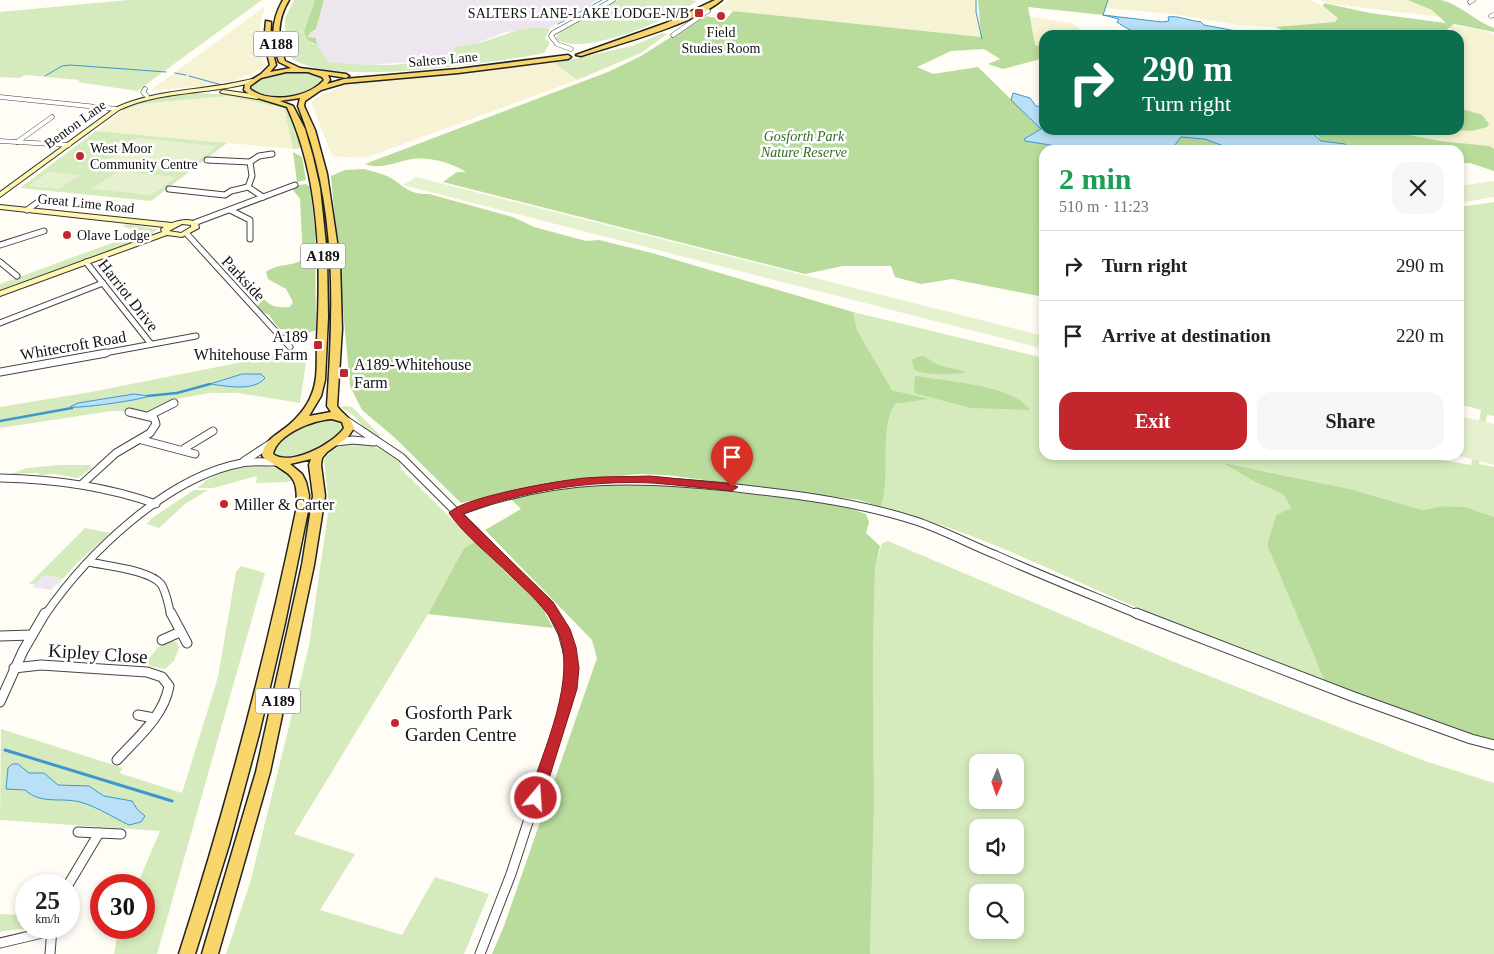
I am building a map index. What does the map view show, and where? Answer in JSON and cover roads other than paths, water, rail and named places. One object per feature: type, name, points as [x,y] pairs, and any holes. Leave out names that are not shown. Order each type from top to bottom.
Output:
[{"type":"main road","name":"A188","points":[[264,75],[273,66],[267,42],[267,25],[278,0]]},
{"type":"main road","name":"A188","points":[[286,0],[278,13],[275,25],[278,52],[283,63],[309,70]]},
{"type":"main road","points":[[573,49],[606,43],[667,25],[710,0]]},
{"type":"main road","points":[[573,49],[581,52],[580,55],[667,25],[719,0]]},
{"type":"main road","name":"Salters Lane","points":[[309,70],[360,76],[472,66],[573,49]]},
{"type":"main road","points":[[560,50],[562,56],[568,57]]},
{"type":"main road","name":"Salters Lane","points":[[261,97],[285,98],[344,81],[458,71],[580,55]]},
{"type":"main road","points":[[261,97],[247,90],[252,81],[264,75],[286,70],[309,70]]},
{"type":"main road","points":[[318,72],[326,78],[326,83],[321,88]]},
{"type":"main road","name":"Benton Lane","points":[[173,92],[231,87],[252,81]]},
{"type":"main road","name":"Benton Lane","points":[[0,195],[117,109],[146,93],[228,92],[261,97]]},
{"type":"main road","name":"A189","points":[[311,92],[302,100],[301,106],[320,159],[330,215],[336,262],[337,308],[332,406],[344,419]]},
{"type":"main road","name":"A189","points":[[261,97],[290,106],[302,134],[313,182],[323,257],[324,303],[320,383],[311,406],[292,428]]},
{"type":"main road","name":"Great Lime Road","points":[[0,206],[168,229]]},
{"type":"main road","points":[[0,294],[86,262],[181,222],[194,223],[196,228],[187,234],[175,236],[168,229]]},
{"type":"main road","points":[[328,416],[344,419],[348,430],[331,445],[302,459],[277,462],[270,459],[266,453],[267,448],[292,428],[316,417],[328,416]]},
{"type":"main road","name":"A189","points":[[210,954],[263,772],[317,515],[319,496],[316,461],[331,445]]},
{"type":"main road","name":"A189","points":[[187,954],[224,836],[259,710],[302,512],[303,494],[301,479],[294,470],[277,462]]},
{"type":"street","points":[[560,50],[553,41],[551,36],[553,33],[613,0]]},
{"type":"street","points":[[673,35],[708,11]]},
{"type":"street","points":[[667,25],[683,28]]},
{"type":"street","points":[[0,96],[117,109]]},
{"type":"street","points":[[17,142],[52,117]]},
{"type":"street","points":[[0,141],[69,145]]},
{"type":"street","points":[[207,160],[250,162],[259,156],[272,154]]},
{"type":"street","points":[[248,187],[252,176],[250,162]]},
{"type":"street","points":[[194,223],[295,185]]},
{"type":"street","points":[[169,189],[225,195],[231,191],[248,187],[263,197]]},
{"type":"street","points":[[26,210],[45,198]]},
{"type":"street","points":[[230,210],[250,220],[250,239]]},
{"type":"street","points":[[0,246],[44,231]]},
{"type":"street","name":"Parkside","points":[[187,234],[290,347]]},
{"type":"street","points":[[0,262],[17,276]]},
{"type":"street","name":"Harriot Drive","points":[[86,262],[151,344]]},
{"type":"street","points":[[0,323],[103,283]]},
{"type":"street","points":[[283,339],[296,335]]},
{"type":"street","name":"Whitecroft Road","points":[[0,372],[196,336]]},
{"type":"street","points":[[150,415],[174,403]]},
{"type":"street","points":[[82,484],[116,453],[142,440],[154,427],[156,420],[150,415],[129,412]]},
{"type":"street","points":[[344,419],[401,456],[548,606],[563,629],[572,658],[572,678],[567,703],[511,874],[480,954]]},
{"type":"street","points":[[185,448],[213,432]]},
{"type":"street","points":[[142,440],[159,446],[185,448],[195,454]]},
{"type":"street","points":[[331,445],[353,440],[377,442]]},
{"type":"street","points":[[0,702],[14,668],[32,635],[57,598],[89,562],[130,524],[156,504],[197,480],[239,463],[274,441]]},
{"type":"street","points":[[239,463],[277,462]]},
{"type":"street","points":[[0,478],[58,480],[121,493],[156,504]]},
{"type":"street","points":[[455,513],[479,503],[525,491],[616,479],[650,480],[820,498],[879,511],[938,529],[999,557],[1249,658],[1471,740],[1494,745]]},
{"type":"street","points":[[89,562],[142,573],[159,582],[164,590],[173,622],[187,643]]},
{"type":"street","points":[[162,640],[180,632]]},
{"type":"street","points":[[0,636],[32,635]]},
{"type":"street","name":"Kipley Close","points":[[14,668],[41,665],[156,673],[167,682],[169,692],[154,718],[117,760]]},
{"type":"street","points":[[138,715],[154,718]]},
{"type":"street","points":[[78,832],[121,834]]},
{"type":"street","points":[[75,874],[99,833]]},
{"type":"street","points":[[0,943],[15,939]]},
{"type":"street","points":[[50,954],[51,939]]},
{"type":"water","points":[[1103,15],[1162,22],[1169,21],[1168,17],[1175,17],[1231,30],[1130,30],[1117,22],[1119,19]]},
{"type":"water","points":[[1013,93],[1030,98],[1036,106],[1039,106],[1039,127],[1011,100]]},
{"type":"water","points":[[1039,130],[1039,135],[1314,135],[1321,141],[1345,145],[1221,145],[1205,139],[1181,137],[1175,145],[1050,145],[1025,141],[1024,139]]},
{"type":"water","points":[[242,374],[261,374],[265,378],[247,387],[210,384]]},
{"type":"water","points":[[134,394],[149,396],[109,404],[70,407],[78,403]]},
{"type":"water","points":[[12,764],[18,764],[29,773],[44,773],[58,785],[89,786],[104,796],[132,801],[145,816],[141,822],[129,825],[87,804],[38,798],[25,790],[6,789],[8,768]]},
{"type":"waterway","points":[[558,24],[602,0]]},
{"type":"waterway","points":[[976,0],[976,12],[982,39]]},
{"type":"waterway","points":[[1103,15],[1108,0]]},
{"type":"waterway","points":[[45,76],[62,66],[70,65],[166,72]]},
{"type":"waterway","points":[[175,73],[186,75]]},
{"type":"waterway","points":[[189,76],[222,85]]},
{"type":"waterway","points":[[147,396],[177,393],[210,384]]},
{"type":"waterway","points":[[0,421],[72,408]]},
{"type":"waterway","points":[[5,750],[172,801]]},
{"type":"place","name":"SALTERS LANE-LAKE LODGE-N/B","points":[[699,13]]},
{"type":"place","name":"Field Studies Room","points":[[721,16]]},
{"type":"place","name":"West Moor Community Centre","points":[[80,156]]},
{"type":"place","name":"Olave Lodge","points":[[67,235]]},
{"type":"place","name":"A189 Whitehouse Farm","points":[[318,345]]},
{"type":"place","name":"A189-Whitehouse Farm","points":[[344,373]]},
{"type":"place","name":"Miller & Carter","points":[[224,504]]},
{"type":"place","name":"Gosforth Park Garden Centre","points":[[395,723]]},
{"type":"park label","name":"Gosforth Park Nature Reserve","points":[[804,144]]}]
